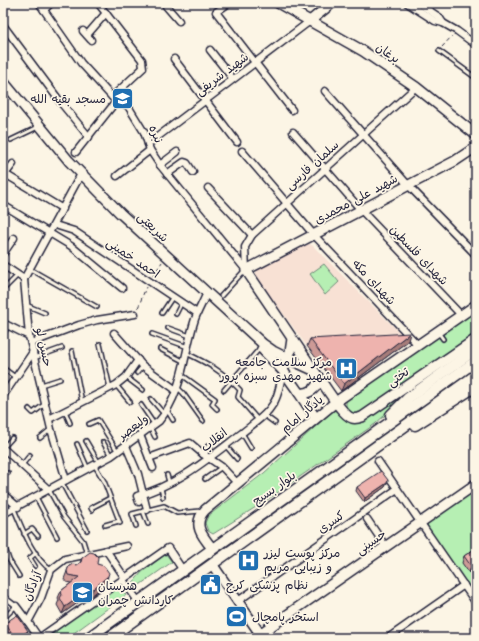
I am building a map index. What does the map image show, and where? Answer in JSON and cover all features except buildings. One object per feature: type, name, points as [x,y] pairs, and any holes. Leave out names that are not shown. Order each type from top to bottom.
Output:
[{"type":"main road","points":[[370,437],[408,398],[476,348]]},
{"type":"main road","name":"بلوار بسیج","points":[[88,638],[182,569],[476,361]]},
{"type":"main road","points":[[110,638],[476,375]]},
{"type":"main road","points":[[383,442],[432,415],[476,386]]},
{"type":"street","name":"نبره","points":[[39,3],[81,63],[115,98],[128,106],[144,132],[149,147],[160,165],[246,270]]},
{"type":"street","points":[[44,10],[51,3]]},
{"type":"street","points":[[76,152],[89,137],[115,98],[144,64],[98,3]]},
{"type":"street","points":[[169,3],[166,6],[167,9],[179,21]]},
{"type":"street","points":[[229,3],[216,12],[292,110]]},
{"type":"street","name":"برغان","points":[[278,3],[363,51],[416,87],[476,135]]},
{"type":"street","points":[[310,21],[332,3]]},
{"type":"street","points":[[407,3],[435,22],[443,23],[457,31],[476,45]]},
{"type":"street","points":[[418,3],[440,17],[443,23]]},
{"type":"street","points":[[92,40],[85,33],[106,13]]},
{"type":"street","name":"شهید شریفی","points":[[117,176],[149,147],[205,101],[310,21]]},
{"type":"street","points":[[3,25],[62,104],[89,137]]},
{"type":"street","points":[[210,50],[233,79]]},
{"type":"street","points":[[174,59],[237,142]]},
{"type":"street","name":"شریعتی","points":[[4,84],[36,128],[79,176],[164,260],[206,296],[284,372],[315,418]]},
{"type":"street","name":"شریعتی","points":[[4,84],[79,176],[166,256],[217,299],[264,344],[277,354],[313,370]]},
{"type":"street","name":"سلمان فارسی","points":[[246,270],[245,247],[252,236],[325,168],[416,87]]},
{"type":"street","points":[[324,91],[408,185],[476,255]]},
{"type":"street","name":"شهدای فلسطین","points":[[293,132],[361,210],[461,315]]},
{"type":"street","name":"شهید علی محمدی","points":[[246,270],[455,161],[476,147]]},
{"type":"street","name":"شهدای مکه","points":[[242,151],[314,235],[418,345]]},
{"type":"street","points":[[160,165],[177,152]]},
{"type":"street","points":[[167,174],[184,162],[187,163],[193,172]]},
{"type":"street","points":[[13,164],[4,176],[63,209]]},
{"type":"street","points":[[3,265],[21,277],[30,269],[55,225],[79,176]]},
{"type":"street","points":[[208,188],[252,236]]},
{"type":"street","points":[[3,205],[71,246],[122,288]]},
{"type":"street","name":"احمد خمینی","points":[[55,225],[74,231],[172,298],[197,313]]},
{"type":"street","points":[[3,254],[14,238]]},
{"type":"street","name":"تختی","points":[[246,270],[313,370],[348,416],[352,418],[362,417],[476,339]]},
{"type":"street","name":"حسن لو","points":[[21,277],[26,304],[29,336],[64,482]]},
{"type":"street","name":"ولیعصر","points":[[3,514],[118,452],[152,426],[166,412],[185,362],[190,336],[197,313],[206,296]]},
{"type":"street","name":"یادگار امام","points":[[205,510],[336,401],[418,345],[440,335],[461,315],[476,305]]},
{"type":"street","points":[[31,343],[79,325],[97,320],[135,314]]},
{"type":"street","points":[[6,325],[29,336]]},
{"type":"street","points":[[114,333],[143,366],[176,389]]},
{"type":"street","points":[[284,372],[283,365],[289,359],[292,339]]},
{"type":"street","points":[[3,396],[15,377],[34,355]]},
{"type":"street","points":[[49,419],[113,387],[126,377],[138,360]]},
{"type":"street","name":"انقلاب","points":[[143,494],[170,484],[210,458],[264,415],[274,403],[284,372]]},
{"type":"street","points":[[299,394],[310,392],[318,384],[319,378]]},
{"type":"street","points":[[140,435],[153,468]]},
{"type":"street","points":[[149,458],[190,443],[222,467],[238,484]]},
{"type":"street","points":[[126,446],[138,474],[145,510]]},
{"type":"street","points":[[203,454],[209,447]]},
{"type":"street","points":[[3,448],[49,490]]},
{"type":"street","points":[[378,461],[476,603]]},
{"type":"street","name":"حسینی","points":[[259,637],[420,523],[475,488]]},
{"type":"street","name":"کسری","points":[[238,601],[397,489]]},
{"type":"street","points":[[3,494],[16,508]]},
{"type":"street","points":[[139,502],[137,496],[143,494]]},
{"type":"street","points":[[205,510],[199,519],[199,526],[202,536],[212,548]]},
{"type":"street","points":[[367,519],[386,547]]},
{"type":"street","name":"آزادگان","points":[[28,622],[41,598],[51,570],[65,559],[126,546]]},
{"type":"street","points":[[16,606],[39,638],[168,548],[182,569]]},
{"type":"street","points":[[106,550],[138,601]]},
{"type":"street","points":[[212,564],[238,601],[259,637]]},
{"type":"street","points":[[388,638],[464,585]]},
{"type":"lane","points":[[439,51],[476,78]]},
{"type":"lane","points":[[11,140],[36,128]]},
{"type":"lane","points":[[30,269],[97,307]]},
{"type":"lane","points":[[221,296],[246,270]]},
{"type":"lane","points":[[3,290],[21,277]]},
{"type":"lane","points":[[162,313],[172,298]]},
{"type":"lane","points":[[26,304],[45,313]]},
{"type":"lane","points":[[176,314],[181,304]]},
{"type":"lane","points":[[3,335],[6,325]]},
{"type":"lane","points":[[168,328],[190,336]]},
{"type":"lane","points":[[152,334],[187,350],[218,369],[240,390],[238,397],[258,420]]},
{"type":"lane","points":[[100,344],[113,387],[130,402]]},
{"type":"lane","points":[[34,355],[62,348]]},
{"type":"lane","points":[[224,390],[260,348]]},
{"type":"lane","points":[[160,349],[185,362]]},
{"type":"lane","points":[[72,351],[82,402]]},
{"type":"lane","points":[[137,373],[143,366]]},
{"type":"lane","points":[[3,368],[15,377]]},
{"type":"lane","points":[[180,374],[215,399],[212,404],[217,409]]},
{"type":"lane","points":[[126,377],[143,390]]},
{"type":"lane","points":[[41,385],[60,379]]},
{"type":"lane","points":[[176,389],[183,393],[203,421]]},
{"type":"lane","points":[[151,399],[173,420]]},
{"type":"lane","points":[[29,409],[33,413],[45,404]]},
{"type":"lane","points":[[141,406],[152,426],[155,437]]},
{"type":"lane","points":[[65,411],[70,423]]},
{"type":"lane","points":[[264,415],[275,423]]},
{"type":"lane","points":[[89,424],[98,420],[118,452]]},
{"type":"lane","points":[[40,438],[51,429]]},
{"type":"lane","points":[[242,433],[251,448]]},
{"type":"lane","points":[[3,448],[12,438]]},
{"type":"lane","points":[[86,441],[97,464],[120,522],[105,525]]},
{"type":"lane","points":[[103,442],[111,456]]},
{"type":"lane","points":[[77,444],[88,469]]},
{"type":"lane","points":[[226,446],[237,459]]},
{"type":"lane","points":[[22,464],[30,455]]},
{"type":"lane","points":[[205,479],[222,467]]},
{"type":"lane","points":[[3,476],[8,473]]},
{"type":"lane","points":[[168,475],[170,484]]},
{"type":"lane","points":[[64,482],[87,530]]},
{"type":"lane","points":[[161,488],[163,497]]},
{"type":"lane","points":[[49,490],[64,517],[83,541],[87,554]]},
{"type":"lane","points":[[36,497],[57,537]]},
{"type":"lane","points":[[92,510],[91,508],[110,498]]},
{"type":"lane","points":[[136,526],[132,514],[145,510],[164,506],[176,513],[205,510]]},
{"type":"lane","points":[[16,508],[24,534],[45,567],[51,570]]},
{"type":"lane","points":[[145,510],[148,524]]},
{"type":"lane","points":[[24,534],[32,529],[38,536]]},
{"type":"lane","points":[[3,542],[9,560],[18,576]]},
{"type":"lane","points":[[35,566],[30,558],[36,553]]},
{"type":"lane","points":[[3,596],[16,606],[3,619]]},
{"type":"path","points":[[439,51],[457,31]]},
{"type":"shaded area","points":[[308,243],[313,246],[407,340],[306,345],[255,275],[257,270]]},
{"type":"green space","points":[[324,264],[339,282],[325,295],[310,274]]},
{"type":"green space","points":[[476,309],[476,334],[359,415],[352,414],[346,407],[346,399]]},
{"type":"green space","points":[[428,377],[375,424],[264,502],[213,534],[208,531],[205,523],[208,516],[264,473],[334,410],[350,421]]},
{"type":"green space","points":[[358,453],[359,454],[101,638],[95,638]]},
{"type":"green space","points":[[470,491],[476,499],[476,599],[423,523]]},
{"type":"green space","points":[[166,554],[172,562],[134,589],[131,585],[142,572]]},
{"type":"green space","points":[[119,585],[126,595],[67,638],[53,638],[53,632]]},
{"type":"place","name":"مسجد بقیه الله","points":[[122,99]]},
{"type":"place","name":"مرکز سلامت جامعه شهید مهدی سبزه پرور","points":[[347,369]]},
{"type":"place","name":"مرکز پوست لیزر و زیبایی مریم","points":[[249,560]]},
{"type":"place","name":"نظام پزشکی کرج","points":[[211,585]]},
{"type":"place","name":"هنرستان کاردانش چمران","points":[[83,593]]},
{"type":"place","name":"استخر پامچال","points":[[237,617]]}]
